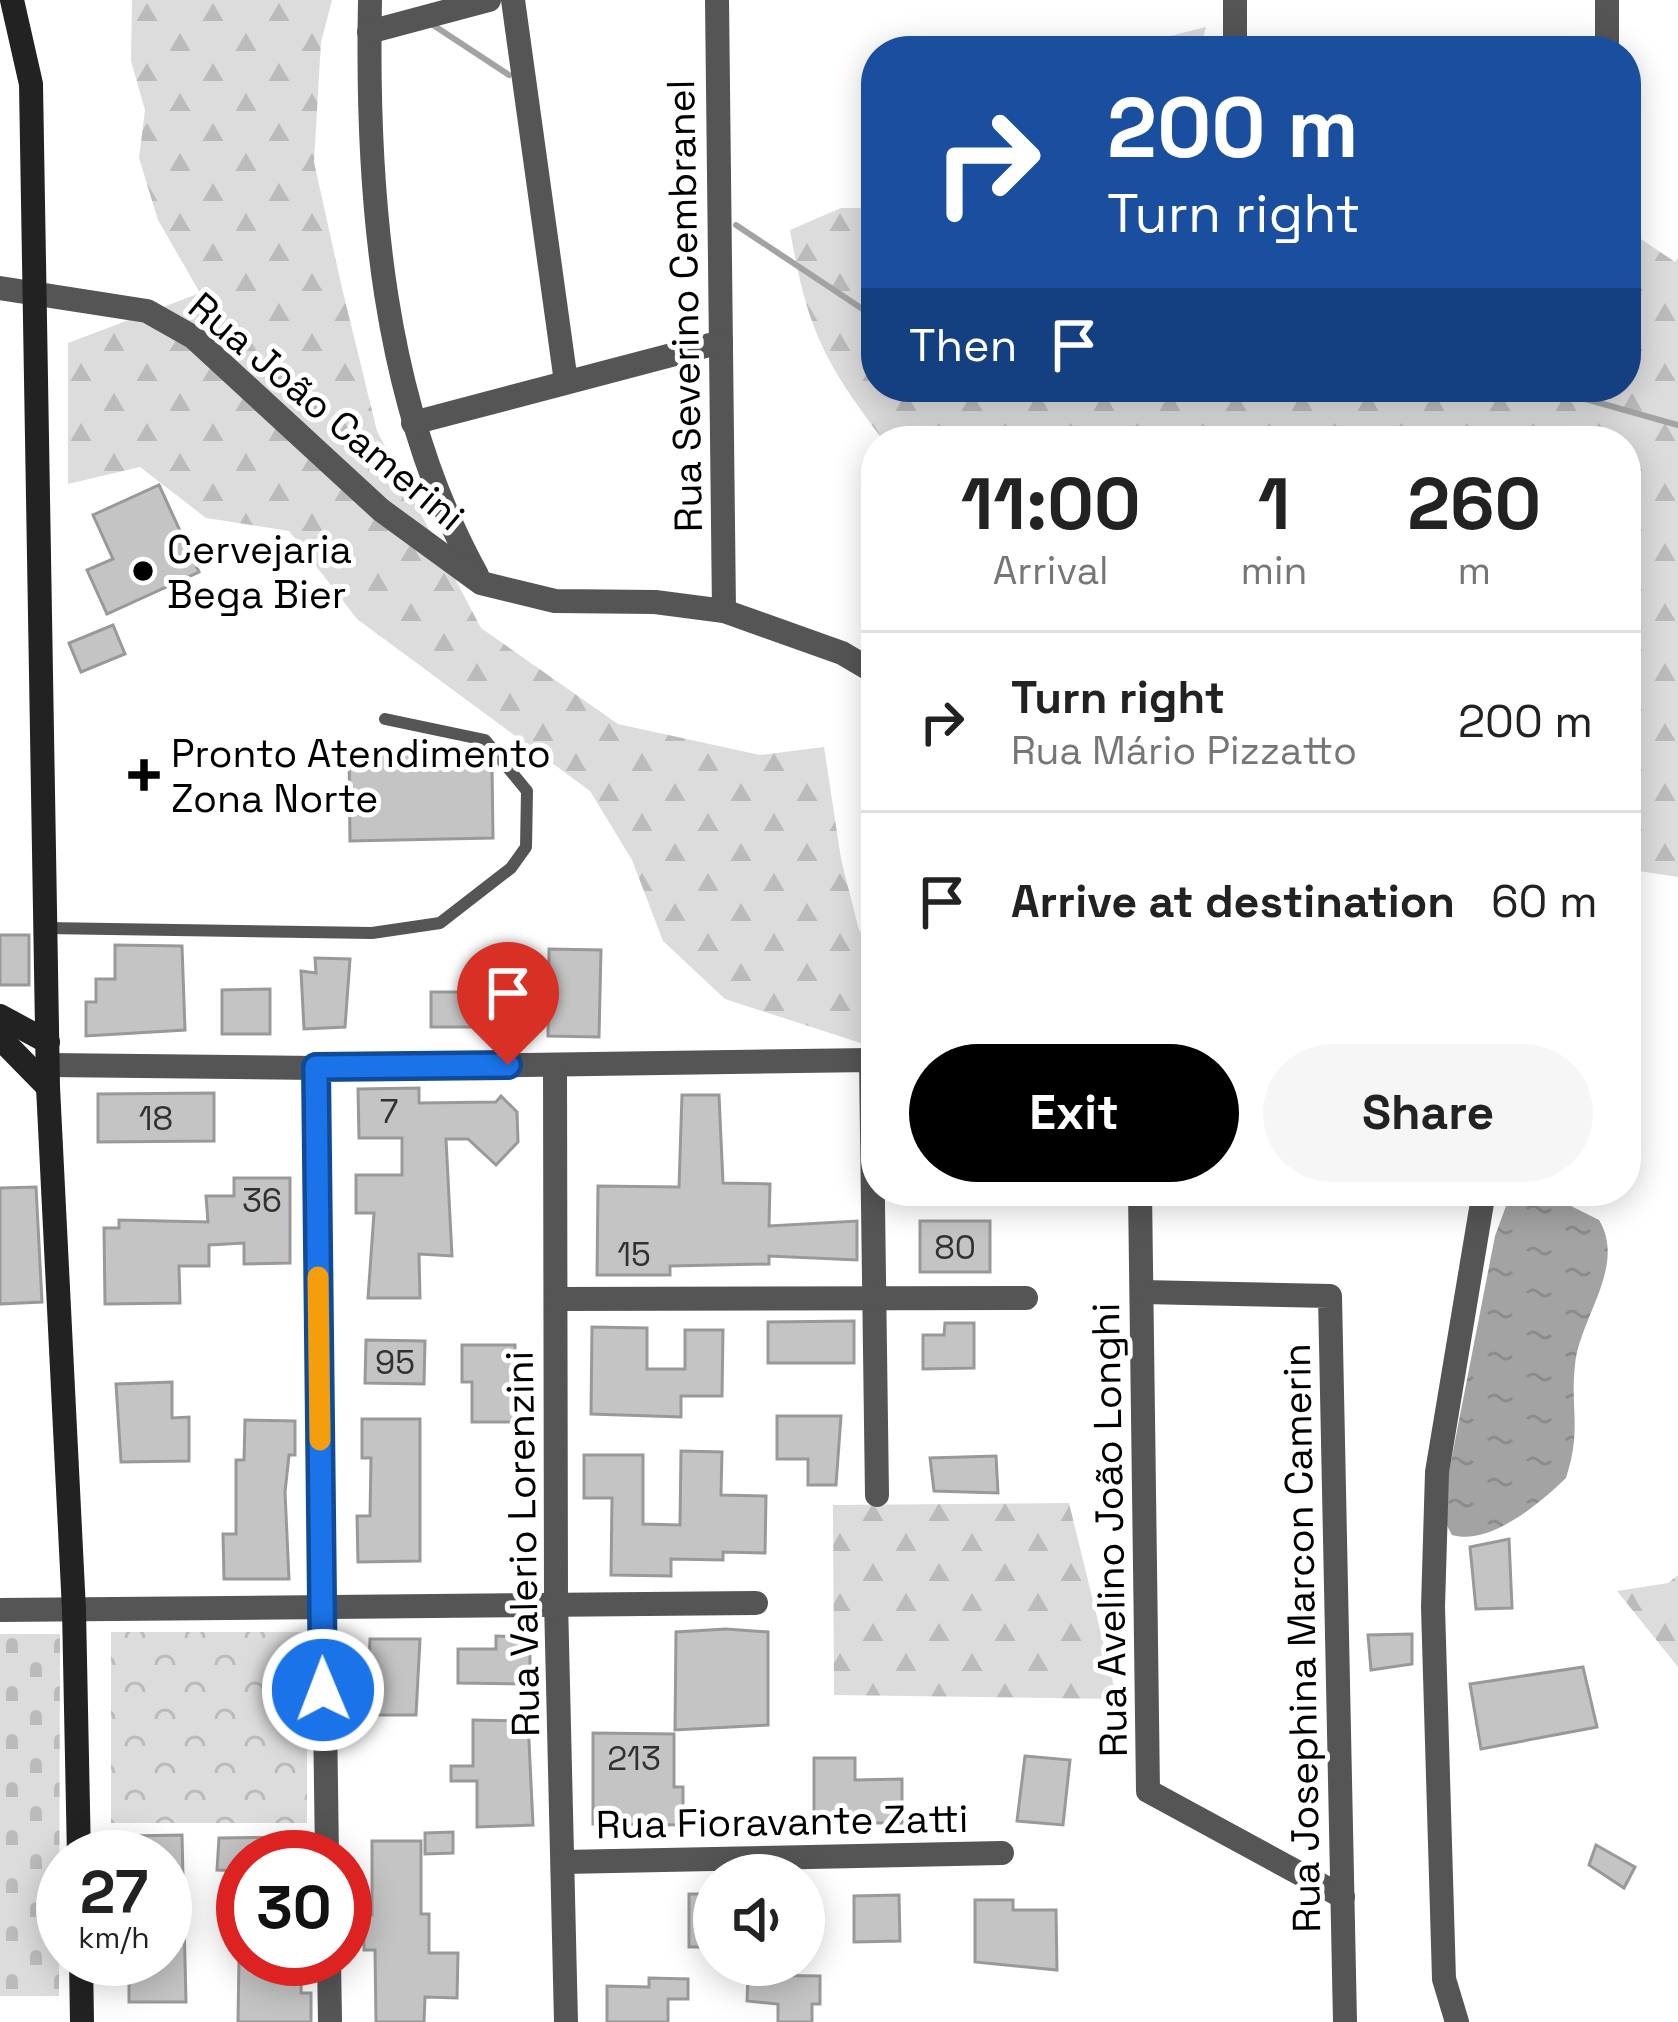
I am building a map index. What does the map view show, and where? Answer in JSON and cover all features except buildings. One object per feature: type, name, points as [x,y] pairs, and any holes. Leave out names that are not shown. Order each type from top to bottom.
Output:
[{"type":"street","points":[[0,15],[9,0]]},
{"type":"street","points":[[9,0],[31,84],[48,1065],[74,1610],[78,1830]]},
{"type":"street","points":[[370,0],[368,119],[383,256],[413,423],[450,526],[481,583]]},
{"type":"street","points":[[369,32],[489,0]]},
{"type":"street","points":[[513,0],[566,382]]},
{"type":"street","name":"Rua Severino Cembranel","points":[[717,0],[724,611]]},
{"type":"street","points":[[1235,0],[1235,36]]},
{"type":"street","points":[[1606,0],[1607,36]]},
{"type":"street","name":"Rua João Camerini","points":[[0,288],[147,311],[193,337],[381,510],[481,583],[555,601],[636,601],[724,611],[861,664]]},
{"type":"street","points":[[413,423],[721,342]]},
{"type":"street","points":[[0,1016],[48,1065]]},
{"type":"street","points":[[0,1038],[48,1065],[316,1067],[861,1060]]},
{"type":"street","name":"Rua Valerio Lorenzini","points":[[556,1064],[556,1600],[566,2022]]},
{"type":"street","points":[[316,1067],[326,1830]]},
{"type":"street","points":[[873,1206],[877,1495]]},
{"type":"street","name":"Rua Avelino João Longhi","points":[[1140,1206],[1148,1791],[1343,1897]]},
{"type":"street","points":[[1457,2022],[1444,1978],[1433,1546],[1437,1472],[1481,1206]]},
{"type":"street","name":"Rua Josephina Marcon Camerin","points":[[1142,1292],[1330,1296],[1346,2022]]},
{"type":"street","points":[[556,1299],[1026,1298]]},
{"type":"street","points":[[0,1610],[556,1600],[756,1603]]},
{"type":"street","name":"Rua Fioravante Zatti","points":[[563,1862],[1002,1852]]},
{"type":"street","points":[[81,1986],[82,2022]]},
{"type":"street","points":[[329,1986],[330,2022]]},
{"type":"lane","points":[[45,928],[372,933],[440,922],[512,868],[526,847],[527,791],[485,740],[385,719]]},
{"type":"green space","points":[[132,0],[332,0],[321,42],[314,162],[377,431],[481,628],[618,724],[760,755],[824,747],[841,859],[861,932],[861,1043],[725,999],[663,941],[632,860],[590,791],[357,619],[289,531],[206,518],[140,467],[68,484],[68,343],[200,293],[158,220],[139,158],[145,110],[131,61]]},
{"type":"green space","points":[[1206,27],[1204,36],[1170,36]]},
{"type":"green space","points":[[841,208],[861,208],[861,402],[1641,402],[1641,239],[1675,262],[1678,258],[1678,877],[1641,871],[1641,426],[873,426],[821,343],[803,294],[790,230]]},
{"type":"green space","points":[[1069,1503],[1117,1699],[834,1695],[833,1505]]},
{"type":"green space","points":[[1678,1575],[1678,1667],[1617,1591],[1668,1583]]},
{"type":"green space","points":[[111,1632],[307,1632],[307,1823],[111,1823]]},
{"type":"green space","points":[[0,1634],[60,1634],[59,1830],[36,1830],[36,1986],[59,1986],[59,1996],[0,1996]]},
{"type":"water","points":[[1506,1206],[1571,1206],[1599,1220],[1608,1256],[1578,1347],[1575,1432],[1566,1478],[1529,1510],[1498,1528],[1467,1537],[1452,1535],[1444,1520],[1445,1492],[1495,1236]]},
{"type":"waterway","points":[[433,25],[509,75]]},
{"type":"waterway","points":[[736,225],[861,308]]},
{"type":"waterway","points":[[1596,402],[1678,425]]},
{"type":"slow traffic","points":[[318,1277],[320,1440]]},
{"type":"place","name":"Cervejaria Bega Bier","points":[[143,571]]},
{"type":"place","name":"Pronto Atendimento Zona Norte","points":[[144,775]]},
{"type":"route","points":[[323,1690],[316,1067],[508,1065]]}]
